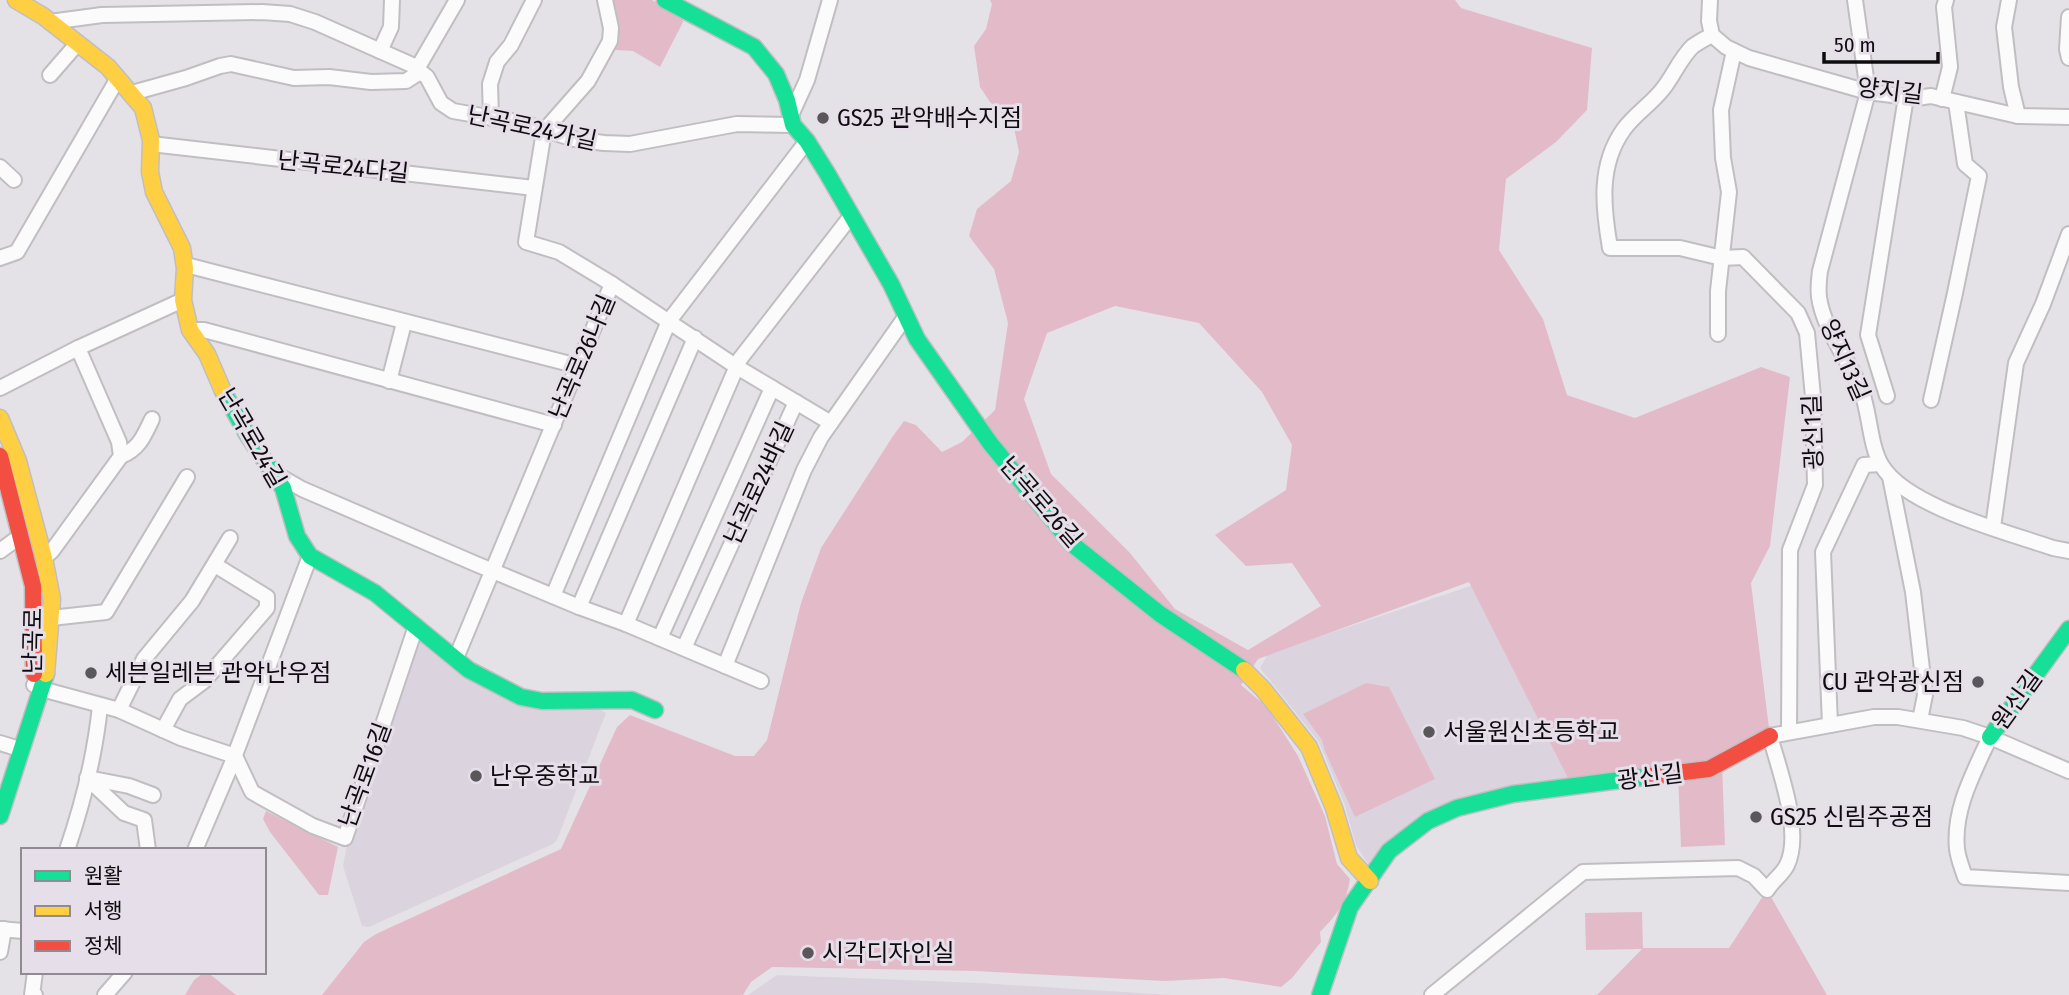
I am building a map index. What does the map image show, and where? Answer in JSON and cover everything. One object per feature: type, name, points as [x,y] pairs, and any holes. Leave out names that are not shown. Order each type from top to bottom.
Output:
[{"type":"street","name":"난곡로24길","points":[[16,0],[50,22],[108,67],[143,108],[151,144],[150,172],[154,192],[182,248],[185,268],[183,300],[190,330],[207,354],[228,401],[247,434],[283,488],[297,536],[310,556]]},
{"type":"street","points":[[100,0],[102,15]]},
{"type":"street","points":[[380,51],[391,27],[392,0]]},
{"type":"street","points":[[132,93],[231,64],[294,78],[406,81],[418,70],[457,0]]},
{"type":"street","points":[[491,118],[490,84],[497,62],[517,34],[534,0]]},
{"type":"street","points":[[544,131],[588,80],[610,41],[611,28],[605,0]]},
{"type":"street","name":"난곡로26길","points":[[665,0],[754,47],[776,74],[792,120],[891,284],[917,339],[982,433],[1072,544],[1160,614],[1250,674],[1263,689],[1309,747],[1334,808],[1349,858],[1370,881]]},
{"type":"street","points":[[792,120],[807,80],[830,0]]},
{"type":"street","points":[[1710,0],[1709,21],[1712,35]]},
{"type":"street","points":[[1855,0],[1868,92]]},
{"type":"street","points":[[1931,400],[1979,176],[1965,164],[1949,100],[1950,67],[1944,7],[1946,0]]},
{"type":"street","points":[[2009,0],[2004,27],[2011,87],[2018,116]]},
{"type":"street","name":"난곡로24가길","points":[[50,22],[149,7],[279,7],[418,70],[427,77],[441,103],[453,111],[523,123],[575,139],[631,144],[737,124],[792,120]]},
{"type":"street","points":[[2069,17],[2069,58]]},
{"type":"street","name":"양지길","points":[[1712,35],[1749,58],[1868,92],[1906,97],[1931,96],[2018,116],[2069,117]]},
{"type":"street","name":"광신1길","points":[[1712,35],[1693,47],[1661,91],[1624,129],[1613,148],[1603,194],[1610,248],[1680,248],[1722,258],[1743,257],[1798,313],[1807,333],[1813,397],[1815,485],[1790,550],[1789,732]]},
{"type":"street","points":[[50,75],[77,44]]},
{"type":"street","points":[[1718,334],[1718,291],[1730,192],[1723,158],[1721,110],[1734,51]]},
{"type":"street","points":[[0,258],[17,252],[117,77]]},
{"type":"street","name":"양지13길","points":[[1868,92],[1820,271],[1819,297],[1827,325],[1846,356],[1861,390],[1880,464],[1890,477],[1928,504],[2053,548],[2069,551]]},
{"type":"street","points":[[1887,396],[1868,335],[1906,97]]},
{"type":"street","name":"난곡로26나길","points":[[493,571],[612,284],[559,251],[526,242],[544,131]]},
{"type":"street","points":[[552,596],[669,321],[807,141]]},
{"type":"street","name":"난곡로24다길","points":[[151,144],[534,188]]},
{"type":"street","points":[[0,167],[14,180]]},
{"type":"street","points":[[626,624],[740,359],[851,215]]},
{"type":"street","points":[[1993,527],[2016,363],[2043,304],[2069,234]]},
{"type":"street","points":[[185,268],[190,266],[578,366]]},
{"type":"street","points":[[612,284],[737,367],[772,387]]},
{"type":"street","points":[[0,388],[78,348],[183,300]]},
{"type":"street","points":[[724,666],[804,470],[821,437],[906,317]]},
{"type":"street","points":[[389,381],[404,323]]},
{"type":"street","points":[[190,330],[204,330],[554,425]]},
{"type":"street","points":[[579,607],[695,338]]},
{"type":"street","points":[[78,348],[119,442],[121,456]]},
{"type":"street","name":"난곡로24바길","points":[[660,638],[772,387],[796,402],[684,648]]},
{"type":"street","points":[[796,402],[831,423]]},
{"type":"street","name":"난곡로","points":[[0,418],[18,461],[52,599],[47,670],[7,745],[0,785]]},
{"type":"street","points":[[44,558],[52,551],[121,456],[133,451],[142,440],[152,419]]},
{"type":"street","name":"난곡로","points":[[0,456],[33,586],[37,686],[0,816]]},
{"type":"street","points":[[1830,725],[1823,552],[1864,465],[1880,464]]},
{"type":"street","points":[[273,472],[302,489],[493,571],[761,681]]},
{"type":"street","name":"난곡로","points":[[51,618],[106,612],[187,477]]},
{"type":"street","points":[[1890,477],[1913,592],[1925,695],[1920,720]]},
{"type":"street","points":[[0,551],[19,537]]},
{"type":"street","points":[[119,710],[144,660],[192,601],[230,538]]},
{"type":"street","points":[[196,848],[235,756],[310,556],[375,593],[456,659],[489,682],[521,697],[542,701],[632,699],[655,710]]},
{"type":"street","points":[[163,730],[180,699],[205,681],[267,608],[267,597],[215,565]]},
{"type":"street","points":[[456,659],[493,571]]},
{"type":"street","points":[[267,608],[287,620]]},
{"type":"street","name":"난곡로16길","points":[[235,756],[252,792],[313,827],[345,838],[416,625]]},
{"type":"street","name":"원신길","points":[[1990,737],[2069,629]]},
{"type":"street","points":[[37,686],[119,710],[163,730],[235,756]]},
{"type":"street","points":[[68,848],[80,809],[97,733],[100,706]]},
{"type":"street","name":"광신길","points":[[1320,995],[1350,907],[1370,881],[1376,868],[1398,843],[1428,821],[1457,808],[1513,794],[1709,769],[1770,736],[1886,716],[1962,728],[2069,771]]},
{"type":"street","points":[[1432,995],[1583,872],[1740,869],[1754,876],[1767,890],[1786,868],[1791,856],[1793,832],[1770,736]]},
{"type":"street","points":[[1990,737],[1965,790],[1958,819],[1957,849],[1965,877],[2069,883]]},
{"type":"street","points":[[87,778],[129,786],[153,796]]},
{"type":"street","points":[[87,778],[124,813],[144,820],[148,848]]},
{"type":"street","points":[[0,952],[2,929],[21,931]]},
{"type":"street","points":[[35,995],[32,995],[36,974]]},
{"type":"street","points":[[105,995],[123,974]]},
{"type":"shaded area","points":[[613,0],[652,0],[681,15],[683,22],[660,67],[633,51],[615,50],[618,28]]},
{"type":"shaded area","points":[[990,0],[1455,0],[1461,8],[1592,48],[1587,110],[1556,142],[1506,179],[1499,250],[1543,319],[1567,395],[1635,418],[1761,367],[1790,377],[1770,546],[1751,583],[1770,736],[1722,763],[1725,845],[1681,847],[1678,774],[1572,786],[1469,582],[1258,659],[1241,685],[1267,707],[1298,756],[1325,816],[1337,864],[1350,879],[1340,908],[1320,932],[1321,942],[1292,978],[1281,987],[1224,978],[1165,981],[975,971],[772,967],[751,982],[743,995],[322,995],[364,942],[376,934],[561,849],[617,727],[630,715],[735,756],[754,756],[767,740],[801,603],[821,548],[893,436],[904,421],[916,425],[942,452],[962,442],[995,410],[1008,323],[994,269],[969,236],[977,209],[1011,181],[1019,152],[1013,123],[990,102],[980,87],[974,46],[986,29],[992,4]],"holes":[[[1115,306],[1199,323],[1262,392],[1292,445],[1286,490],[1215,535],[1246,566],[1292,563],[1321,606],[1248,650],[1175,609],[1130,553],[1051,474],[1024,399],[1047,333]]]},
{"type":"shaded area","name":"서울원신초등학교","points":[[1473,585],[1570,780],[1486,797],[1370,867],[1356,845],[1344,803],[1319,742],[1260,668],[1268,654]]},
{"type":"shaded area","name":"난우중학교","points":[[427,639],[467,675],[592,705],[606,713],[557,840],[553,844],[369,927],[362,926],[343,866],[347,845],[414,648],[418,642]]},
{"type":"shaded area","points":[[1366,683],[1389,687],[1435,779],[1355,817],[1322,740],[1303,714]]},
{"type":"shaded area","points":[[266,811],[338,847],[328,895],[319,895],[270,832],[263,819]]},
{"type":"shaded area","points":[[1767,890],[1827,995],[1597,995],[1642,949],[1586,950],[1585,913],[1642,912],[1643,948],[1729,948]]},
{"type":"shaded area","points":[[202,974],[210,974],[236,995],[185,995],[194,980]]},
{"type":"shaded area","points":[[777,975],[980,983],[1172,995],[748,995]]},
{"type":"traffic: fast","points":[[665,0],[754,47],[776,74],[787,100],[793,125],[807,141],[827,173],[891,284],[917,339],[990,443],[1072,544],[1160,614],[1244,670]]},
{"type":"traffic: fast","points":[[223,391],[247,434],[283,488],[297,536],[310,556],[375,593],[469,670],[521,697],[542,701],[632,700],[655,710]]},
{"type":"traffic: fast","points":[[1990,737],[2069,629]]},
{"type":"traffic: fast","points":[[0,816],[46,674]]},
{"type":"traffic: fast","points":[[1320,995],[1350,907],[1389,851],[1428,821],[1457,808],[1513,794],[1651,776]]},
{"type":"traffic: slow","points":[[16,0],[43,16],[108,67],[143,108],[151,140],[150,172],[154,192],[182,248],[185,268],[183,300],[190,330],[207,354],[223,391]]},
{"type":"traffic: slow","points":[[0,418],[18,461],[52,599],[46,674]]},
{"type":"traffic: slow","points":[[1244,670],[1263,689],[1309,747],[1334,808],[1349,858],[1370,881]]},
{"type":"traffic: jam","points":[[0,456],[33,586],[34,674]]},
{"type":"traffic: jam","points":[[1651,776],[1709,769],[1770,736]]},
{"type":"place","name":"GS25 관악배수지점","points":[[823,118]]},
{"type":"place","name":"세븐일레븐 관악난우점","points":[[91,673]]},
{"type":"place","name":"CU 관악광신점","points":[[1978,682]]},
{"type":"place","name":"서울원신초등학교","points":[[1429,732]]},
{"type":"place","name":"난우중학교","points":[[476,776]]},
{"type":"place","name":"GS25 신림주공점","points":[[1756,817]]},
{"type":"place","name":"시각디자인실","points":[[808,953]]}]
